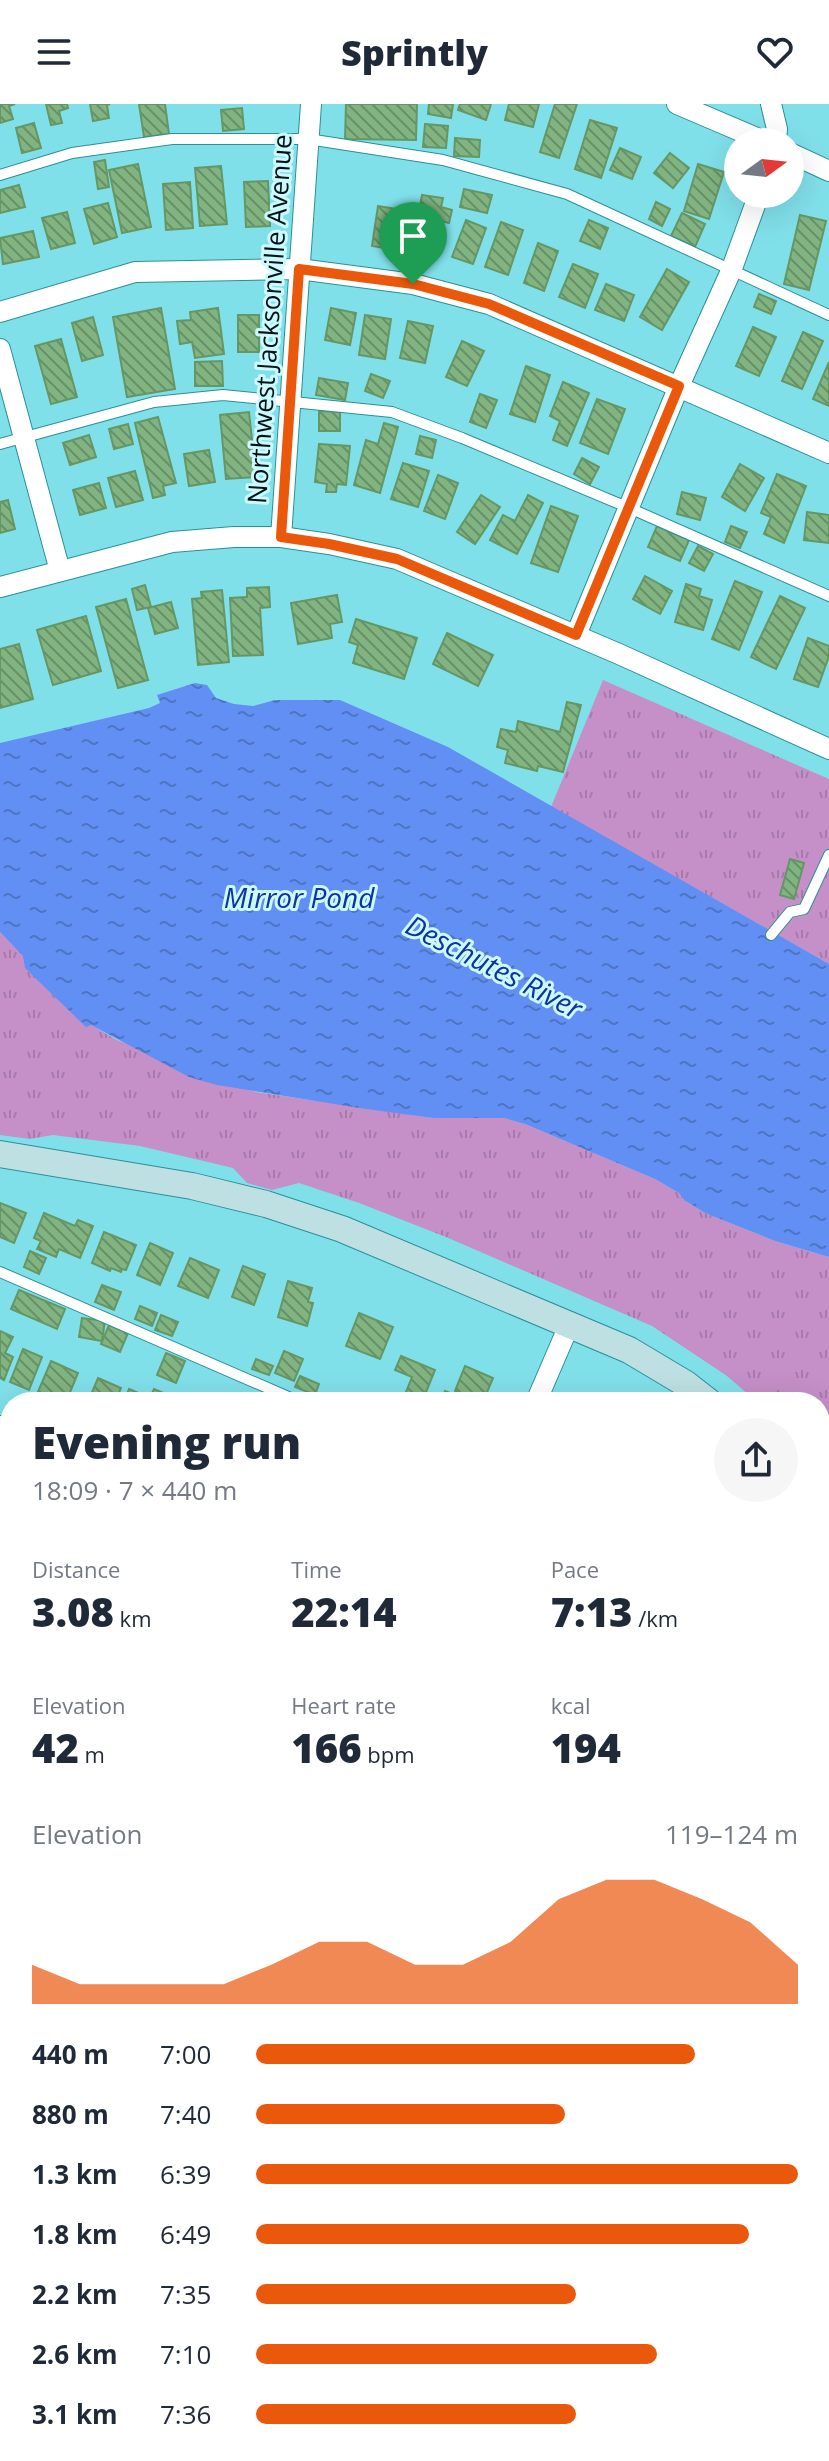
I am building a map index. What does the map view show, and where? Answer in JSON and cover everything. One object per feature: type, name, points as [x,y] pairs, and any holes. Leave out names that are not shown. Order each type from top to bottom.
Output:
[{"type":"street","name":"Northwest Jacksonville Avenue","points":[[281,537],[311,104]]},
{"type":"street","points":[[677,104],[733,128]]},
{"type":"street","points":[[771,104],[777,128]]},
{"type":"street","points":[[804,159],[829,171]]},
{"type":"street","points":[[576,635],[627,507],[731,271],[754,208]]},
{"type":"street","points":[[0,312],[135,272],[299,269],[413,284],[489,304],[829,453]]},
{"type":"street","points":[[0,349],[60,571]]},
{"type":"street","points":[[0,587],[172,542],[281,537],[329,544],[397,559],[576,635],[829,749]]},
{"type":"street","points":[[0,1154],[140,1175],[266,1204],[342,1229],[629,1350],[696,1392]]},
{"type":"street","points":[[540,1392],[570,1323]]},
{"type":"lane","points":[[0,175],[72,153],[172,139],[308,139],[443,160],[567,194],[829,315]]},
{"type":"lane","points":[[0,444],[154,402],[223,395],[392,412],[627,507],[829,596]]},
{"type":"lane","points":[[771,935],[790,912],[804,909],[829,855]]},
{"type":"lane","points":[[0,1272],[277,1392]]},
{"type":"green space","points":[[603,680],[829,779],[829,964],[551,807]]},
{"type":"green space","points":[[0,932],[91,1025],[117,1040],[256,1092],[433,1118],[504,1118],[525,1124],[655,1179],[705,1213],[775,1241],[829,1257],[829,1392],[745,1392],[727,1376],[652,1326],[446,1237],[299,1183],[272,1190],[247,1183],[233,1168],[140,1146],[53,1135],[30,1139],[0,1135]]},
{"type":"water","name":"Mirror Pond","points":[[195,683],[207,685],[216,698],[234,704],[253,706],[275,700],[340,700],[448,747],[829,964],[829,1257],[775,1241],[705,1213],[655,1179],[525,1124],[504,1118],[433,1118],[217,1085],[189,1077],[91,1025],[86,1027],[25,968],[23,956],[0,932],[0,743],[149,708],[160,703],[157,695]]},
{"type":"building","points":[[0,104],[15,104],[9,106],[13,119],[0,123]]},
{"type":"building","points":[[46,104],[67,104],[68,108],[59,111],[62,123],[51,125]]},
{"type":"building","points":[[90,104],[110,104],[107,105],[109,118],[93,121]]},
{"type":"building","points":[[139,104],[165,104],[169,134],[144,137]]},
{"type":"building","points":[[346,104],[417,104],[416,140],[345,139]]},
{"type":"building","points":[[429,104],[453,104],[451,118],[428,114]]},
{"type":"building","points":[[460,104],[491,104],[486,120],[458,110]]},
{"type":"building","points":[[509,104],[539,104],[533,127],[505,120]]},
{"type":"building","points":[[555,104],[577,104],[559,158],[540,152]]},
{"type":"building","points":[[242,108],[244,129],[223,131],[221,110]]},
{"type":"building","points":[[590,120],[617,128],[601,178],[575,169]]},
{"type":"building","points":[[34,123],[41,148],[22,153],[16,128]]},
{"type":"building","points":[[425,124],[448,126],[446,148],[423,147]]},
{"type":"building","points":[[455,138],[480,140],[479,157],[454,156]]},
{"type":"building","points":[[620,148],[641,157],[632,179],[610,170]]},
{"type":"building","points":[[670,153],[689,168],[673,188],[654,173]]},
{"type":"building","points":[[105,160],[109,187],[98,189],[94,162]]},
{"type":"building","points":[[138,164],[151,227],[122,233],[109,170]]},
{"type":"building","points":[[698,164],[724,172],[709,219],[684,211]]},
{"type":"building","points":[[221,166],[227,224],[200,226],[195,168]]},
{"type":"building","points":[[268,181],[270,226],[246,227],[244,182]]},
{"type":"building","points":[[190,182],[193,228],[166,230],[163,184]]},
{"type":"building","points":[[19,185],[25,207],[0,213],[0,190]]},
{"type":"building","points":[[464,189],[492,195],[487,213],[460,207]]},
{"type":"building","points":[[422,195],[443,198],[441,207],[452,210],[449,223],[442,221],[436,254],[412,249]]},
{"type":"building","points":[[656,202],[670,209],[662,226],[649,219]]},
{"type":"building","points":[[108,203],[117,237],[94,244],[84,209]]},
{"type":"building","points":[[378,206],[403,210],[397,250],[372,246]]},
{"type":"building","points":[[67,212],[75,243],[51,249],[42,218]]},
{"type":"building","points":[[682,213],[705,224],[695,247],[671,236]]},
{"type":"building","points":[[800,215],[826,221],[809,290],[784,284]]},
{"type":"building","points":[[466,220],[486,228],[473,264],[452,257]]},
{"type":"building","points":[[589,220],[608,228],[600,249],[580,241]]},
{"type":"building","points":[[501,222],[523,230],[508,275],[485,267]]},
{"type":"building","points":[[33,231],[39,257],[3,264],[0,238]]},
{"type":"building","points":[[538,243],[558,251],[544,291],[524,283]]},
{"type":"building","points":[[573,264],[598,274],[585,308],[559,297]]},
{"type":"building","points":[[667,269],[689,282],[662,330],[640,317]]},
{"type":"building","points":[[606,284],[634,295],[624,321],[595,310]]},
{"type":"building","points":[[759,294],[776,301],[771,314],[754,307]]},
{"type":"building","points":[[161,308],[175,389],[127,397],[113,317]]},
{"type":"building","points":[[218,308],[224,354],[195,358],[192,342],[180,344],[177,321],[191,320],[190,312]]},
{"type":"building","points":[[331,308],[356,313],[350,345],[325,340]]},
{"type":"building","points":[[238,315],[259,315],[259,352],[238,352]]},
{"type":"building","points":[[365,315],[391,319],[385,359],[359,355]]},
{"type":"building","points":[[93,317],[103,355],[82,361],[72,323]]},
{"type":"building","points":[[408,321],[433,326],[425,363],[400,358]]},
{"type":"building","points":[[753,327],[776,337],[759,376],[736,366]]},
{"type":"building","points":[[803,332],[823,341],[802,389],[782,381]]},
{"type":"building","points":[[61,339],[77,397],[51,404],[35,346]]},
{"type":"building","points":[[462,341],[484,351],[467,386],[446,377]]},
{"type":"building","points":[[222,361],[223,386],[195,386],[195,362]]},
{"type":"building","points":[[829,362],[829,406],[813,399]]},
{"type":"building","points":[[526,366],[550,375],[535,422],[510,414]]},
{"type":"building","points":[[371,374],[390,381],[383,398],[365,391]]},
{"type":"building","points":[[319,378],[348,383],[345,400],[316,395]]},
{"type":"building","points":[[563,382],[589,393],[567,446],[553,440],[560,421],[550,416]]},
{"type":"building","points":[[480,394],[497,400],[486,428],[470,422]]},
{"type":"building","points":[[597,399],[625,409],[608,454],[580,443]]},
{"type":"building","points":[[319,411],[340,412],[340,431],[319,431]]},
{"type":"building","points":[[249,412],[256,477],[226,479],[220,415]]},
{"type":"building","points":[[158,417],[176,483],[163,486],[165,495],[153,498],[135,423]]},
{"type":"building","points":[[384,423],[398,427],[380,493],[354,485],[366,440],[378,444]]},
{"type":"building","points":[[128,424],[133,444],[114,449],[109,429]]},
{"type":"building","points":[[89,435],[96,457],[70,465],[63,443]]},
{"type":"building","points":[[420,436],[436,440],[432,458],[416,454]]},
{"type":"building","points":[[319,444],[350,446],[346,485],[337,484],[336,492],[326,492],[327,484],[315,482]]},
{"type":"building","points":[[209,450],[215,482],[189,486],[184,454]]},
{"type":"building","points":[[582,458],[599,467],[590,484],[574,474]]},
{"type":"building","points":[[403,463],[429,471],[418,507],[391,499]]},
{"type":"building","points":[[740,464],[764,478],[745,511],[722,497]]},
{"type":"building","points":[[135,471],[143,500],[116,507],[108,478]]},
{"type":"building","points":[[777,474],[806,486],[784,543],[764,534],[771,517],[761,513]]},
{"type":"building","points":[[438,475],[458,483],[445,519],[424,511]]},
{"type":"building","points":[[99,483],[106,508],[80,515],[73,490]]},
{"type":"building","points":[[682,492],[706,498],[700,520],[677,514]]},
{"type":"building","points":[[481,495],[500,507],[475,544],[457,532]]},
{"type":"building","points":[[528,495],[543,503],[517,554],[490,540],[503,515],[515,521]]},
{"type":"building","points":[[8,500],[15,529],[0,533],[0,502]]},
{"type":"building","points":[[551,506],[578,516],[558,572],[531,563]]},
{"type":"building","points":[[807,512],[829,515],[829,543],[804,540]]},
{"type":"building","points":[[657,526],[689,540],[680,561],[648,547]]},
{"type":"building","points":[[731,526],[747,532],[740,548],[725,542]]},
{"type":"building","points":[[698,546],[713,554],[704,571],[689,563]]},
{"type":"building","points":[[645,576],[672,591],[660,614],[633,599]]},
{"type":"building","points":[[735,581],[762,592],[739,650],[712,639]]},
{"type":"building","points":[[686,584],[701,589],[699,596],[712,600],[703,630],[675,622]]},
{"type":"building","points":[[145,585],[151,607],[137,610],[132,589]]},
{"type":"building","points":[[269,587],[270,607],[260,608],[263,655],[233,656],[230,598],[247,597],[247,588]]},
{"type":"building","points":[[222,590],[229,662],[198,665],[192,599],[202,598],[201,592]]},
{"type":"building","points":[[337,595],[342,622],[330,624],[332,638],[298,644],[291,603]]},
{"type":"building","points":[[780,596],[805,608],[776,669],[751,657]]},
{"type":"building","points":[[126,599],[148,680],[118,688],[96,607]]},
{"type":"building","points":[[171,602],[178,628],[155,634],[148,608]]},
{"type":"building","points":[[86,616],[101,671],[53,685],[37,630]]},
{"type":"building","points":[[356,619],[417,638],[404,679],[353,663],[358,645],[349,642]]},
{"type":"building","points":[[447,633],[493,655],[478,686],[433,664]]},
{"type":"building","points":[[808,638],[829,646],[829,656],[818,687],[794,679]]},
{"type":"building","points":[[19,644],[33,699],[0,708],[0,649]]},
{"type":"building","points":[[567,702],[581,705],[563,772],[538,766],[537,771],[505,763],[508,750],[497,747],[501,729],[516,732],[518,721],[560,732]]},
{"type":"building","points":[[790,859],[804,863],[794,899],[780,895]]},
{"type":"building","points":[[0,1203],[26,1213],[14,1243],[0,1237]]},
{"type":"building","points":[[44,1213],[75,1226],[78,1220],[93,1226],[80,1258],[59,1249],[56,1257],[37,1249],[41,1241],[34,1238]]},
{"type":"building","points":[[104,1232],[136,1245],[126,1270],[122,1269],[121,1272],[111,1268],[110,1271],[92,1263]]},
{"type":"building","points":[[150,1243],[173,1253],[160,1285],[137,1275]]},
{"type":"building","points":[[30,1251],[46,1258],[39,1274],[24,1267]]},
{"type":"building","points":[[190,1258],[219,1270],[208,1298],[178,1286]]},
{"type":"building","points":[[243,1266],[265,1274],[254,1305],[232,1297]]},
{"type":"building","points":[[288,1281],[312,1288],[308,1302],[313,1303],[307,1326],[278,1317]]},
{"type":"building","points":[[102,1285],[121,1292],[114,1310],[95,1302]]},
{"type":"building","points":[[19,1290],[65,1309],[57,1329],[11,1309]]},
{"type":"building","points":[[140,1306],[157,1313],[152,1326],[135,1319]]},
{"type":"building","points":[[359,1313],[393,1327],[380,1359],[346,1346]]},
{"type":"building","points":[[161,1315],[178,1322],[172,1336],[155,1330]]},
{"type":"building","points":[[82,1318],[105,1321],[102,1341],[79,1337]]},
{"type":"building","points":[[109,1325],[128,1333],[120,1352],[101,1344]]},
{"type":"building","points":[[0,1331],[13,1337],[5,1353],[13,1357],[4,1380],[0,1378]]},
{"type":"building","points":[[23,1349],[42,1357],[29,1390],[10,1382]]},
{"type":"building","points":[[284,1351],[303,1359],[294,1381],[275,1373]]},
{"type":"building","points":[[166,1353],[185,1361],[176,1383],[157,1375]]},
{"type":"building","points":[[401,1356],[435,1370],[426,1392],[406,1392],[412,1377],[395,1370]]},
{"type":"building","points":[[256,1359],[273,1366],[269,1375],[252,1369]]},
{"type":"building","points":[[51,1361],[78,1373],[70,1392],[38,1392]]},
{"type":"building","points":[[465,1366],[493,1378],[487,1392],[455,1391]]},
{"type":"building","points":[[300,1376],[319,1384],[316,1392],[295,1387]]},
{"type":"building","points":[[98,1378],[121,1388],[119,1392],[92,1392]]},
{"type":"route","points":[[299,269],[413,284],[489,304],[679,386],[576,635],[397,559],[281,537],[299,269]]},
{"type":"water label","name":"Deschutes River","points":[[494,967]]}]
